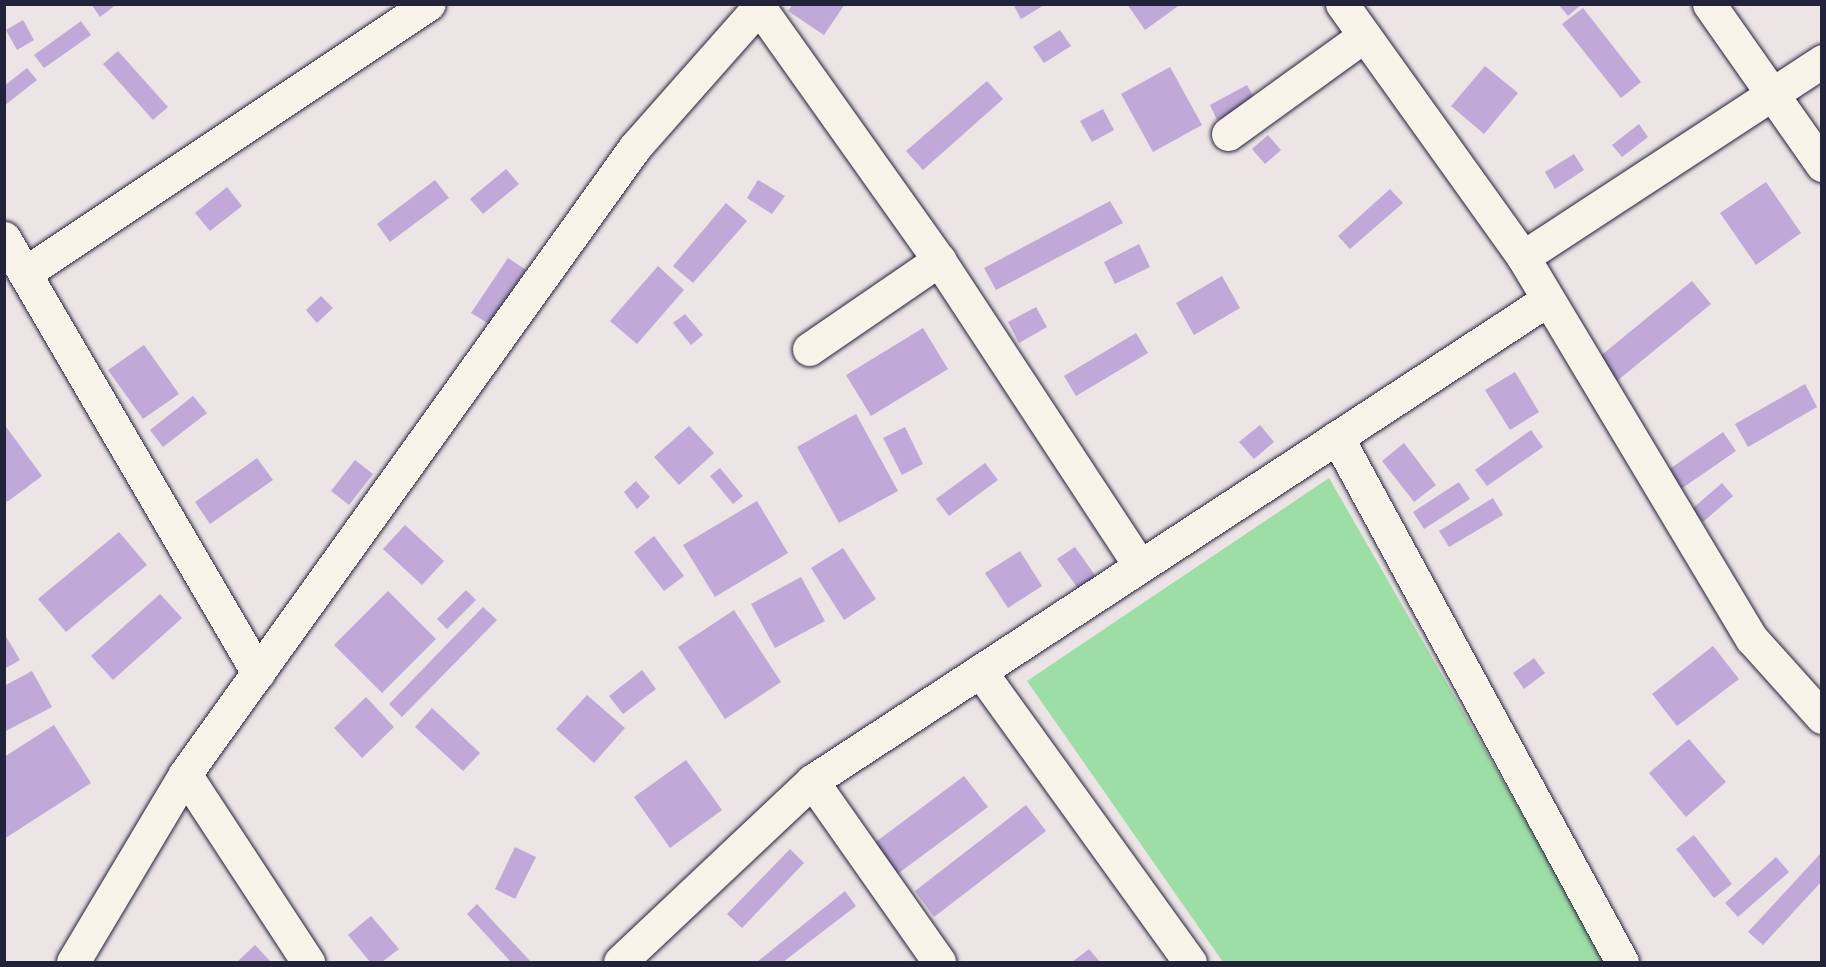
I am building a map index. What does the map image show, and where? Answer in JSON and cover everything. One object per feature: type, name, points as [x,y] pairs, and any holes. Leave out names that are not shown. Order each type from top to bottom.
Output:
[{"type":"street","points":[[25,273],[428,4]]},
{"type":"street","points":[[1342,4],[1523,257],[1752,639],[1821,717]]},
{"type":"street","points":[[1709,4],[1821,165]]},
{"type":"street","points":[[73,963],[185,774],[635,147],[758,6],[939,260],[1140,566]]},
{"type":"street","points":[[1228,134],[1364,36]]},
{"type":"street","points":[[1523,257],[1821,61]]},
{"type":"street","points":[[4,238],[258,673]]},
{"type":"street","points":[[809,350],[939,260]]},
{"type":"street","points":[[620,963],[812,781],[1547,300]]},
{"type":"street","points":[[1337,437],[1622,963]]},
{"type":"street","points":[[980,671],[1190,963]]},
{"type":"street","points":[[185,774],[308,963]]},
{"type":"street","points":[[812,781],[939,963]]},
{"type":"green space","points":[[1329,478],[1607,962],[1223,962],[1027,681]]},
{"type":"building","points":[[91,4],[117,4],[100,17]]},
{"type":"building","points":[[793,4],[845,4],[824,35],[788,11]]},
{"type":"building","points":[[1013,4],[1046,4],[1021,19]]},
{"type":"building","points":[[1127,4],[1181,4],[1145,30]]},
{"type":"building","points":[[1558,4],[1582,4],[1568,16]]},
{"type":"building","points":[[1583,8],[1641,82],[1621,98],[1562,24]]},
{"type":"building","points":[[23,20],[34,40],[17,50],[6,30]]},
{"type":"building","points":[[81,21],[91,35],[44,68],[34,55]]},
{"type":"building","points":[[1060,30],[1071,46],[1044,63],[1033,47]]},
{"type":"building","points":[[118,51],[168,107],[153,120],[103,64]]},
{"type":"building","points":[[1485,66],[1518,93],[1484,134],[1451,106]]},
{"type":"building","points":[[1170,67],[1202,125],[1153,152],[1121,94]]},
{"type":"building","points":[[27,68],[37,80],[4,106],[4,86]]},
{"type":"building","points":[[987,81],[1003,99],[923,170],[906,151]]},
{"type":"building","points":[[1247,85],[1255,99],[1217,120],[1210,105]]},
{"type":"building","points":[[1103,109],[1114,130],[1092,142],[1080,121]]},
{"type":"building","points":[[1639,124],[1648,137],[1622,157],[1612,145]]},
{"type":"building","points":[[1268,135],[1281,150],[1265,164],[1252,149]]},
{"type":"building","points":[[1574,154],[1584,170],[1555,189],[1545,172]]},
{"type":"building","points":[[506,169],[519,184],[483,214],[470,199]]},
{"type":"building","points":[[435,180],[449,198],[390,242],[377,224]]},
{"type":"building","points":[[758,180],[785,196],[772,214],[747,198]]},
{"type":"building","points":[[1766,182],[1801,233],[1756,265],[1720,213]]},
{"type":"building","points":[[227,187],[242,206],[210,231],[195,213]]},
{"type":"building","points":[[1390,189],[1403,203],[1350,249],[1338,236]]},
{"type":"building","points":[[1110,201],[1123,223],[996,290],[984,268]]},
{"type":"building","points":[[726,203],[747,221],[693,283],[673,266]]},
{"type":"building","points":[[1139,244],[1150,267],[1115,284],[1104,262]]},
{"type":"building","points":[[508,258],[526,270],[489,324],[471,313]]},
{"type":"building","points":[[658,266],[684,290],[637,344],[610,321]]},
{"type":"building","points":[[1222,276],[1240,308],[1194,335],[1176,303]]},
{"type":"building","points":[[1692,281],[1711,304],[1617,381],[1598,358]]},
{"type":"building","points":[[321,296],[333,308],[317,323],[306,310]]},
{"type":"building","points":[[1036,307],[1047,327],[1019,343],[1008,322]]},
{"type":"building","points":[[685,314],[703,335],[691,345],[673,323]]},
{"type":"building","points":[[923,328],[948,369],[871,416],[846,375]]},
{"type":"building","points":[[1136,333],[1148,353],[1076,396],[1064,376]]},
{"type":"building","points":[[144,345],[179,394],[143,419],[108,370]]},
{"type":"building","points":[[1515,372],[1539,412],[1510,430],[1485,390]]},
{"type":"building","points":[[1805,384],[1817,407],[1748,447],[1735,424]]},
{"type":"building","points":[[193,396],[207,413],[163,447],[150,430]]},
{"type":"building","points":[[856,414],[898,491],[839,523],[797,447]]},
{"type":"building","points":[[4,424],[42,476],[7,502],[4,498]]},
{"type":"building","points":[[1260,425],[1274,442],[1254,459],[1239,442]]},
{"type":"building","points":[[689,426],[714,453],[679,485],[654,457]]},
{"type":"building","points":[[905,427],[923,464],[902,475],[883,438]]},
{"type":"building","points":[[1531,430],[1543,447],[1487,486],[1475,470]]},
{"type":"building","points":[[1723,432],[1736,451],[1681,489],[1668,470]]},
{"type":"building","points":[[1404,443],[1436,485],[1414,502],[1382,461]]},
{"type":"building","points":[[257,458],[273,480],[210,524],[195,502]]},
{"type":"building","points":[[355,460],[373,474],[349,505],[331,491]]},
{"type":"building","points":[[985,463],[998,480],[949,516],[936,499]]},
{"type":"building","points":[[720,468],[743,496],[733,504],[710,476]]},
{"type":"building","points":[[636,481],[650,497],[637,509],[624,492]]},
{"type":"building","points":[[1459,482],[1470,499],[1424,529],[1413,512]]},
{"type":"building","points":[[1722,483],[1733,496],[1703,522],[1692,509]]},
{"type":"building","points":[[1493,498],[1503,515],[1449,547],[1439,531]]},
{"type":"building","points":[[757,501],[788,553],[715,597],[683,545]]},
{"type":"building","points":[[405,525],[444,561],[422,585],[383,549]]},
{"type":"building","points":[[119,532],[147,565],[66,632],[38,599]]},
{"type":"building","points":[[654,536],[684,576],[664,591],[634,552]]},
{"type":"building","points":[[1075,547],[1097,578],[1079,590],[1057,559]]},
{"type":"building","points":[[843,548],[876,599],[844,620],[811,568]]},
{"type":"building","points":[[1020,551],[1042,586],[1008,608],[985,573]]},
{"type":"building","points":[[801,577],[825,621],[775,648],[751,604]]},
{"type":"building","points":[[466,590],[476,600],[447,629],[437,619]]},
{"type":"building","points":[[388,591],[436,639],[382,693],[334,645]]},
{"type":"building","points":[[160,594],[182,618],[113,680],[91,656]]},
{"type":"building","points":[[483,607],[497,620],[402,717],[389,704]]},
{"type":"building","points":[[734,610],[781,682],[725,719],[678,647]]},
{"type":"building","points":[[4,633],[20,660],[4,669]]},
{"type":"building","points":[[1713,646],[1739,679],[1677,726],[1652,694]]},
{"type":"building","points":[[1534,658],[1545,673],[1524,689],[1513,673]]},
{"type":"building","points":[[642,670],[656,689],[623,714],[609,696]]},
{"type":"building","points":[[32,671],[52,707],[4,732],[4,686]]},
{"type":"building","points":[[587,695],[625,728],[594,763],[556,729]]},
{"type":"building","points":[[366,697],[394,727],[362,758],[334,728]]},
{"type":"building","points":[[432,708],[480,753],[463,771],[415,727]]},
{"type":"building","points":[[54,725],[91,783],[4,839],[4,757]]},
{"type":"building","points":[[1689,739],[1726,782],[1686,817],[1649,773]]},
{"type":"building","points":[[686,760],[722,810],[670,848],[634,797]]},
{"type":"building","points":[[964,776],[988,807],[896,875],[873,844]]},
{"type":"building","points":[[1026,805],[1046,831],[934,917],[915,891]]},
{"type":"building","points":[[1694,835],[1732,884],[1714,898],[1676,849]]},
{"type":"building","points":[[515,847],[536,857],[515,899],[495,889]]},
{"type":"building","points":[[790,849],[804,863],[742,928],[727,914]]},
{"type":"building","points":[[1822,852],[1822,881],[1763,945],[1748,932]]},
{"type":"building","points":[[1776,857],[1789,872],[1738,917],[1725,903]]},
{"type":"building","points":[[845,891],[856,906],[783,962],[757,962]]},
{"type":"building","points":[[477,904],[531,962],[511,962],[467,914]]},
{"type":"building","points":[[371,916],[399,949],[382,962],[370,962],[348,935]]},
{"type":"building","points":[[255,945],[271,962],[237,962]]},
{"type":"building","points":[[1089,949],[1100,962],[1072,962]]}]
